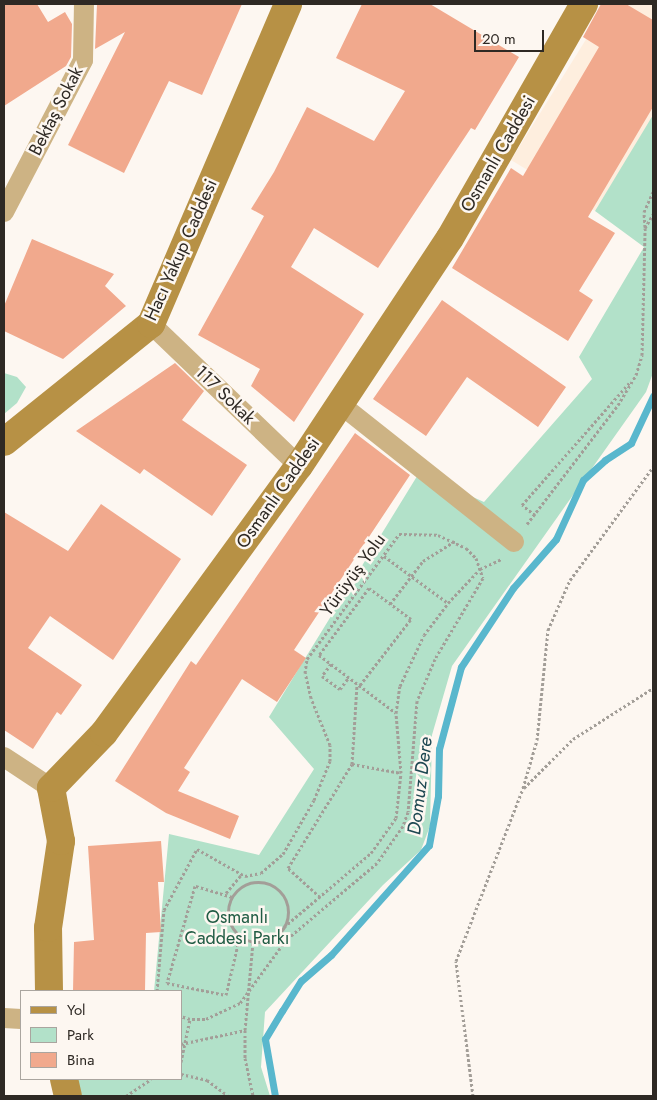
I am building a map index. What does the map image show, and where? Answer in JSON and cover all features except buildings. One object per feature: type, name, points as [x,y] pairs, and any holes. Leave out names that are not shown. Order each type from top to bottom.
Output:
[{"type":"street","name":"Bektaş Sokak","points":[[4,212],[83,60],[84,4]]},
{"type":"street","name":"Hacı Yakup Caddesi","points":[[4,442],[151,324],[288,4]]},
{"type":"street","name":"Osmanlı Caddesi","points":[[51,788],[104,733],[299,466],[450,238],[584,4]]},
{"type":"street","name":"117 Sokak","points":[[151,324],[299,466]]},
{"type":"street","points":[[340,404],[514,542]]},
{"type":"street","points":[[4,757],[51,788],[61,841],[48,928],[49,990]]},
{"type":"street","points":[[4,1018],[20,1019]]},
{"type":"street","points":[[64,1080],[68,1096]]},
{"type":"path","points":[[284,927],[288,919],[287,901],[275,887],[268,883],[249,882],[232,897],[228,918],[240,936],[253,942],[271,939],[371,853],[396,818],[401,773],[396,713],[400,686],[424,635],[448,603],[480,569],[498,562],[618,405],[636,375],[642,355],[644,212],[653,192]]},
{"type":"path","points":[[645,228],[653,214]]},
{"type":"path","points":[[535,514],[522,505],[636,375]]},
{"type":"path","points":[[473,1096],[456,961],[523,788],[537,740],[548,630],[570,580],[653,467]]},
{"type":"path","name":"Yürüyüş Yolu","points":[[242,874],[262,873],[283,854],[314,800],[330,761],[330,753],[307,681],[307,659],[399,534],[438,535],[455,541],[476,558],[480,569]]},
{"type":"path","points":[[390,604],[410,575],[423,561],[455,541]]},
{"type":"path","points":[[384,556],[448,603]]},
{"type":"path","points":[[182,1016],[190,1019],[205,1019],[240,1003],[286,940],[377,863],[403,826],[408,812],[417,701],[429,670],[483,578],[480,569]]},
{"type":"path","points":[[320,897],[288,868],[352,764],[359,685],[411,619],[369,588],[319,655],[349,677],[359,685],[396,713]]},
{"type":"path","points":[[331,664],[322,676],[340,689],[349,677]]},
{"type":"path","points":[[523,788],[573,739],[653,688]]},
{"type":"path","points":[[352,764],[401,773]]},
{"type":"path","points":[[156,990],[164,910],[197,849],[242,874],[226,893]]},
{"type":"path","points":[[232,897],[226,893],[195,886],[167,983],[226,996],[240,936]]},
{"type":"path","points":[[253,942],[245,1058],[253,1096]]},
{"type":"path","points":[[190,1019],[183,1043],[246,1030]]},
{"type":"path","points":[[182,1074],[207,1080],[228,1096]]},
{"type":"path","points":[[126,1096],[150,1080]]},
{"type":"shaded area","points":[[608,4],[653,4],[653,117],[595,211],[511,160]]},
{"type":"green space","name":"Osmanlı Caddesi Parkı","points":[[653,115],[653,373],[646,392],[452,666],[432,735],[430,826],[421,850],[383,885],[265,1012],[261,1067],[270,1096],[76,1096],[72,1080],[182,1080],[182,990],[154,990],[169,834],[259,855],[314,769],[269,717],[419,473],[484,502],[592,379],[579,357],[644,247],[595,211]]},
{"type":"green space","points":[[4,373],[17,377],[26,387],[17,403],[4,414]]},
{"type":"waterway","name":"Domuz Dere","points":[[275,1096],[265,1039],[282,1011],[301,981],[331,955],[429,845],[438,796],[439,749],[461,667],[513,588],[556,539],[583,480],[605,460],[631,443],[653,396]]}]
